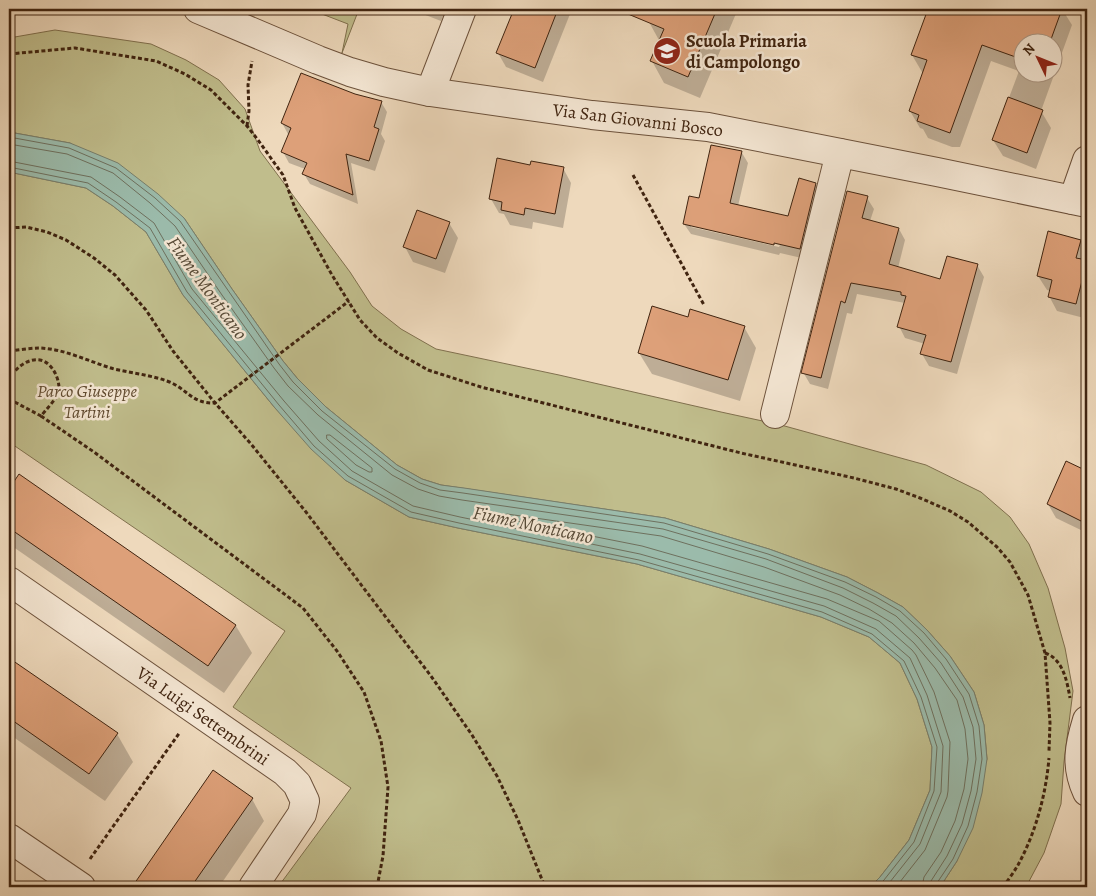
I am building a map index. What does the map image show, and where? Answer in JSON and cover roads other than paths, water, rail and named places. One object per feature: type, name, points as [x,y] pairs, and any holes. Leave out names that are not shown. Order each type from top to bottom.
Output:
[{"type":"street","name":"Via San Giovanni Bosco","points":[[198,9],[318,60],[384,82],[430,92],[592,115],[708,127],[1080,201]]},
{"type":"street","points":[[430,92],[462,9]]},
{"type":"street","points":[[775,414],[840,153]]},
{"type":"street","points":[[1080,201],[1087,160]]},
{"type":"street","name":"Via Luigi Settembrini","points":[[9,580],[285,772],[297,784],[305,801],[302,814],[253,887]]},
{"type":"street","points":[[1080,712],[1079,765],[1082,781],[1087,792]]},
{"type":"street","points":[[11,845],[77,885]]},
{"type":"water","name":"Fiume Monticano","points":[[9,132],[70,143],[118,163],[158,194],[184,218],[232,289],[297,378],[326,407],[397,465],[422,479],[441,485],[665,518],[769,549],[847,577],[903,607],[950,656],[974,692],[984,725],[987,759],[982,793],[973,828],[957,861],[940,887],[870,887],[909,840],[930,790],[932,747],[917,699],[900,663],[869,637],[821,617],[637,564],[409,517],[345,480],[311,449],[275,408],[183,295],[146,232],[86,188],[9,172]]},
{"type":"place","name":"Scuola Primaria di Campolongo","points":[[667,51]]},
{"type":"park label","name":"Parco Giuseppe Tartini","points":[[87,401]]}]
